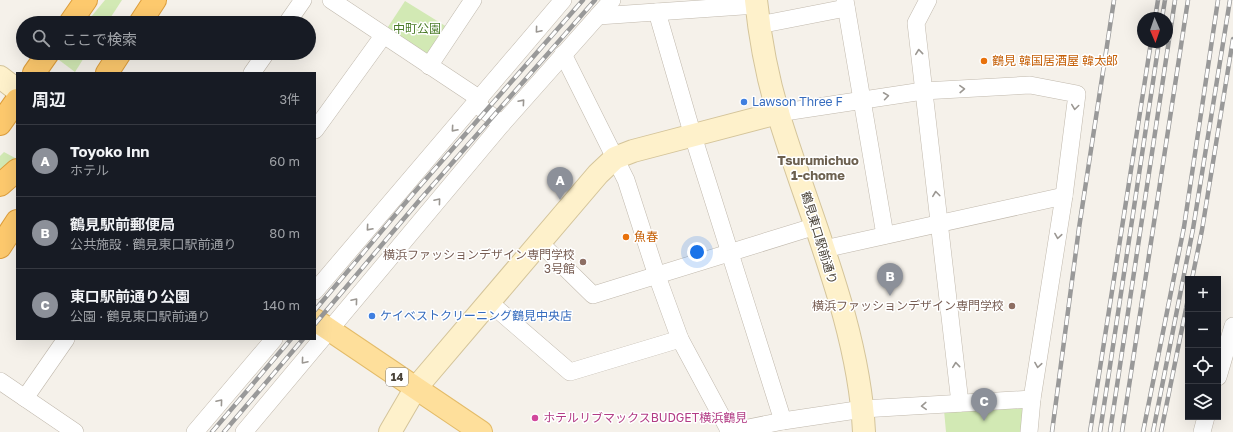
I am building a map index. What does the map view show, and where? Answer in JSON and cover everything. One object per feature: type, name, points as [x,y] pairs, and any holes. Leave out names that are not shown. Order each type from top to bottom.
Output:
[{"type":"highway","points":[[75,16],[86,0]]},
{"type":"highway","points":[[145,16],[155,0]]},
{"type":"highway","points":[[35,72],[43,60]]},
{"type":"highway","points":[[108,72],[115,60]]},
{"type":"highway","points":[[0,124],[16,101]]},
{"type":"highway","points":[[0,185],[16,171]]},
{"type":"highway","points":[[0,247],[16,223]]},
{"type":"main road","name":"14","points":[[322,326],[481,432]]},
{"type":"street","points":[[292,16],[303,0]]},
{"type":"street","points":[[331,0],[429,66],[478,102],[502,124]]},
{"type":"street","points":[[429,66],[473,0]]},
{"type":"street","points":[[316,290],[478,102],[563,0]]},
{"type":"street","points":[[316,334],[612,0]]},
{"type":"street","points":[[928,0],[916,23],[960,403]]},
{"type":"street","points":[[598,16],[656,12],[757,10],[845,4],[885,235]]},
{"type":"street","name":"鶴見東口駅前通り","points":[[757,10],[778,113],[824,249],[846,326],[863,409],[864,432]]},
{"type":"street","points":[[656,12],[693,136],[783,421]]},
{"type":"street","points":[[316,129],[383,36]]},
{"type":"street","points":[[563,54],[626,180],[657,276],[680,339],[729,432],[783,421],[863,409],[1032,399]]},
{"type":"street","points":[[253,72],[261,60]]},
{"type":"street","points":[[0,77],[16,89]]},
{"type":"street","points":[[390,432],[415,389],[598,174],[615,158],[633,151],[778,113],[862,99],[923,91],[1030,84],[1078,94],[1064,196],[1032,399],[1029,432]]},
{"type":"street","points":[[824,249],[1064,196]]},
{"type":"street","points":[[540,243],[593,295],[816,226]]},
{"type":"street","points":[[489,302],[570,372],[680,339]]},
{"type":"street","points":[[1221,367],[1233,326]]},
{"type":"street","points":[[25,398],[65,340]]},
{"type":"street","points":[[195,432],[273,340]]},
{"type":"street","points":[[244,432],[312,340]]},
{"type":"street","points":[[0,381],[75,432]]},
{"type":"street","points":[[1202,432],[1205,420]]},
{"type":"green space","points":[[105,0],[122,0],[112,16],[92,16]]},
{"type":"green space","name":"中町公園","points":[[405,1],[447,27],[428,57],[386,30]]},
{"type":"green space","points":[[59,60],[83,60],[75,72]]},
{"type":"green space","points":[[4,152],[16,158],[16,160],[0,176],[0,156]]},
{"type":"green space","points":[[1025,403],[1022,432],[946,432],[944,410]]},
{"type":"railway","points":[[316,309],[412,195],[583,0]]},
{"type":"railway","points":[[316,323],[418,202],[595,0]]},
{"type":"railway","points":[[1052,432],[1079,228],[1114,0]]},
{"type":"railway","points":[[1156,12],[1158,0]]},
{"type":"railway","points":[[1163,12],[1165,0]]},
{"type":"railway","points":[[1110,432],[1175,0]]},
{"type":"railway","points":[[1122,432],[1188,0]]},
{"type":"railway","points":[[1143,432],[1184,227],[1218,0]]},
{"type":"railway","points":[[1153,432],[1193,229],[1230,0]]},
{"type":"railway","points":[[1193,276],[1202,230],[1233,39]]},
{"type":"railway","points":[[1090,432],[1150,48]]},
{"type":"railway","points":[[1100,432],[1158,48]]},
{"type":"railway","points":[[1161,432],[1185,312]]},
{"type":"railway","points":[[212,432],[290,340]]},
{"type":"railway","points":[[224,432],[302,340]]},
{"type":"place","name":"鶴見 韓国居酒屋 韓太郎","points":[[984,61]]},
{"type":"place","name":"Lawson Three F","points":[[744,102]]},
{"type":"place","name":"Toyoko Inn","points":[[560,200]]},
{"type":"place","name":"魚春","points":[[626,237]]},
{"type":"place","name":"横浜ファッションデザイン専門学校 3号館","points":[[583,262]]},
{"type":"place","name":"鶴見駅前郵便局","points":[[890,296]]},
{"type":"place","name":"横浜ファッションデザイン専門学校","points":[[1012,306]]},
{"type":"place","name":"ケイベストクリーニング鶴見中央店","points":[[372,316]]},
{"type":"place","name":"ホテルリブマックスBUDGET横浜鶴見","points":[[535,418]]},
{"type":"place","name":"東口駅前通り公園","points":[[984,421]]},
{"type":"district","name":"Tsurumichuo 1-chome","points":[[818,168]]}]
